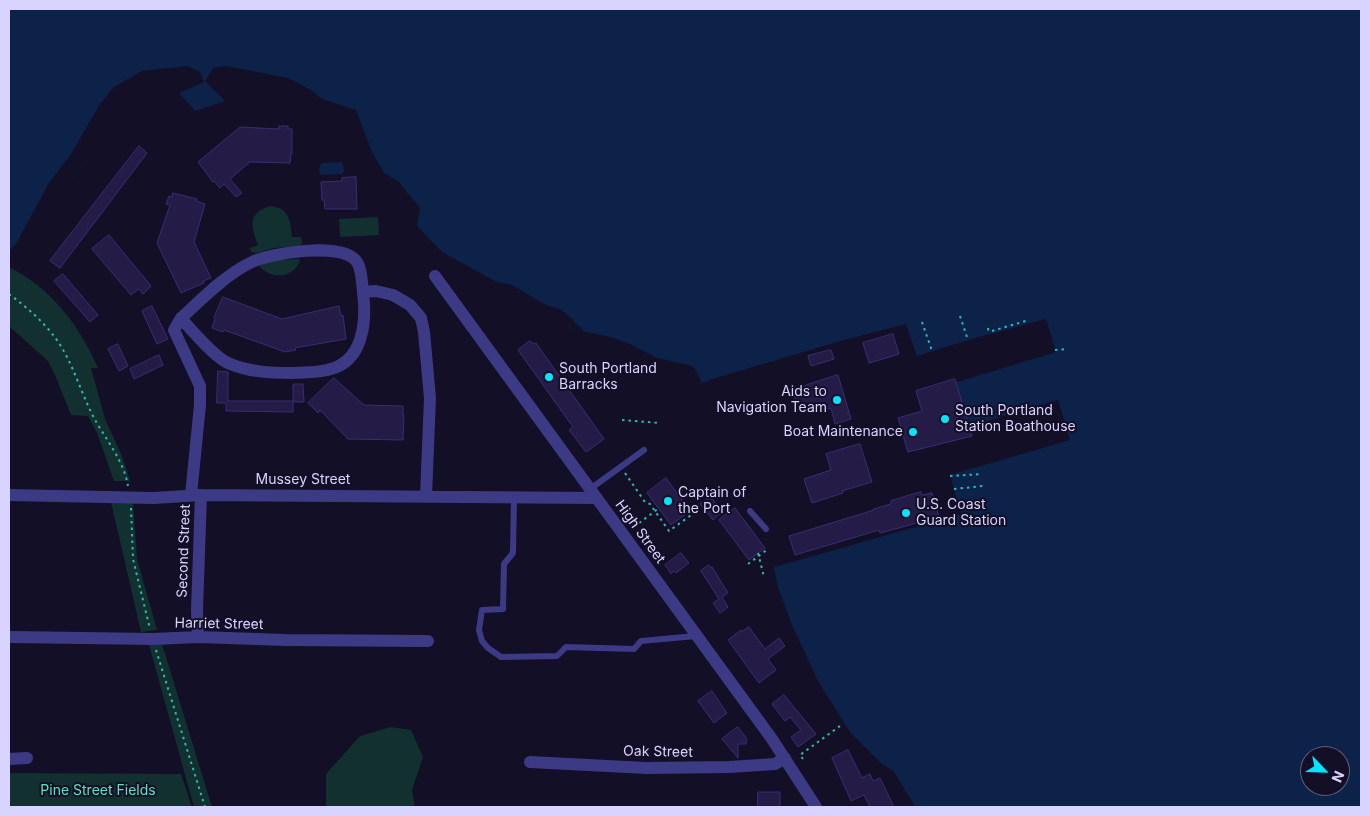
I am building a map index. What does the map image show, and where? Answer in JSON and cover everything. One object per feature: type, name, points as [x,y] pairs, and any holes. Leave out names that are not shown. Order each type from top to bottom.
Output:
[{"type":"street","points":[[339,251],[350,256],[358,263],[363,292],[364,330],[360,342],[351,357],[337,367],[315,372],[273,373],[227,363],[196,336],[181,318],[234,273],[250,263],[266,256],[285,253],[339,251]]},
{"type":"street","name":"High Street","points":[[435,276],[785,758],[816,807]]},
{"type":"street","points":[[363,292],[376,291],[393,295],[410,305],[421,318],[430,398],[426,496]]},
{"type":"street","name":"Second Street","points":[[181,318],[174,330],[200,386],[196,495],[198,637]]},
{"type":"street","name":"Mussey Street","points":[[9,495],[130,498],[196,495],[514,497],[593,493]]},
{"type":"street","name":"Harriet Street","points":[[9,637],[153,639],[198,637],[265,640],[428,641]]},
{"type":"street","points":[[9,759],[27,758]]},
{"type":"street","name":"Oak Street","points":[[530,762],[646,768],[730,768],[775,764],[785,758]]},
{"type":"lane","points":[[593,493],[644,450]]},
{"type":"lane","points":[[514,497],[513,554],[504,564],[503,609],[482,610],[480,630],[482,641],[488,648],[501,657],[557,656],[566,647],[634,649],[641,641],[696,636]]},
{"type":"lane","points":[[750,511],[766,530]]},
{"type":"path","points":[[9,294],[48,328],[62,348],[93,416],[118,458],[127,479],[130,498],[133,559],[152,634]]},
{"type":"path","points":[[960,316],[968,340]]},
{"type":"path","points":[[988,328],[989,333],[1029,320]]},
{"type":"path","points":[[922,322],[932,352]]},
{"type":"path","points":[[1055,350],[1066,349]]},
{"type":"path","points":[[622,420],[658,423]]},
{"type":"path","points":[[625,473],[645,502],[650,504],[669,531],[694,512],[692,510]]},
{"type":"path","points":[[950,476],[982,474]]},
{"type":"path","points":[[954,489],[983,486]]},
{"type":"path","points":[[634,528],[659,508]]},
{"type":"path","points":[[748,564],[768,549]]},
{"type":"path","points":[[759,554],[764,577]]},
{"type":"path","points":[[155,646],[205,807]]},
{"type":"path","points":[[803,759],[800,755],[840,726]]},
{"type":"green space","points":[[270,206],[282,209],[288,216],[292,237],[301,237],[302,243],[300,246],[274,248],[256,253],[251,252],[250,248],[258,245],[253,226],[254,216],[257,212]]},
{"type":"green space","points":[[378,217],[379,235],[340,237],[339,219]]},
{"type":"green space","points":[[278,260],[300,260],[297,266],[288,274],[271,274],[260,267],[260,265]]},
{"type":"green space","points":[[9,267],[51,297],[73,323],[91,352],[98,368],[91,368],[105,419],[122,456],[130,481],[114,481],[97,433],[88,416],[71,415],[48,361],[9,326]]},
{"type":"green space","points":[[111,502],[133,503],[137,559],[157,630],[141,632]]},
{"type":"green space","points":[[162,644],[212,807],[194,807],[149,645]]},
{"type":"green space","points":[[391,727],[411,730],[423,757],[412,790],[415,807],[326,807],[326,774],[360,736]]},
{"type":"green space","name":"Pine Street Fields","points":[[9,773],[181,774],[192,807],[9,807]]},
{"type":"water","points":[[9,9],[1361,9],[1361,807],[914,807],[850,732],[818,681],[792,625],[778,587],[774,567],[709,381],[697,384],[684,370],[635,351],[573,332],[564,319],[442,252],[417,226],[409,203],[379,174],[350,127],[306,119],[294,113],[225,101],[195,111],[179,93],[147,94],[121,115],[9,263]]},
{"type":"water","points":[[342,162],[343,174],[321,175],[319,170],[321,163]]},
{"type":"pier","points":[[187,66],[200,72],[204,82],[179,93],[147,94],[121,115],[9,266],[9,251],[16,244],[49,183],[71,154],[100,104],[114,87],[142,71]]},
{"type":"pier","points":[[226,66],[288,78],[311,90],[322,99],[356,110],[372,152],[384,173],[398,181],[420,208],[417,226],[407,204],[397,192],[377,175],[350,131],[342,138],[338,147],[312,141],[305,137],[303,120],[294,113],[225,101],[205,81],[213,68]]},
{"type":"pier","points":[[498,282],[512,285],[546,305],[560,309],[585,332],[607,336],[630,344],[657,358],[694,367],[702,383],[697,384],[683,372],[659,364],[631,351],[588,339],[573,332],[570,326],[551,313],[512,292]]},
{"type":"pier","points":[[1046,319],[1056,352],[921,393],[934,437],[1058,400],[1070,440],[950,475],[961,514],[771,568],[709,380],[844,340],[906,324],[917,356]]},
{"type":"pier","points":[[851,733],[881,763],[894,772],[914,805],[913,807],[910,807],[889,779],[849,734]]},
{"type":"building","points":[[279,126],[288,126],[288,129],[292,129],[290,163],[250,162],[230,179],[242,193],[236,197],[224,184],[220,188],[213,182],[198,162],[240,127],[279,129]]},
{"type":"building","points":[[139,146],[147,153],[60,268],[50,261]]},
{"type":"building","points":[[356,177],[357,209],[325,209],[324,200],[322,200],[321,182],[342,181],[342,178]]},
{"type":"building","points":[[173,193],[197,199],[196,201],[205,204],[194,242],[211,278],[181,293],[157,243],[170,205],[166,204],[169,196],[172,197]]},
{"type":"building","points":[[109,235],[151,286],[143,294],[139,289],[131,295],[92,249]]},
{"type":"building","points":[[63,274],[98,315],[90,322],[54,281]]},
{"type":"building","points":[[223,297],[282,319],[339,306],[341,316],[343,315],[346,339],[295,348],[296,350],[285,352],[224,330],[223,332],[212,328]]},
{"type":"building","points":[[152,306],[168,339],[157,344],[142,311]]},
{"type":"building","points":[[893,334],[899,354],[869,363],[863,343]]},
{"type":"building","name":"South Portland Barracks","points":[[530,341],[534,344],[536,343],[604,439],[586,452],[569,430],[573,427],[518,350]]},
{"type":"building","points":[[118,344],[128,366],[119,371],[108,349]]},
{"type":"building","points":[[831,350],[834,359],[811,366],[808,356]]},
{"type":"building","points":[[159,355],[163,365],[134,379],[130,369]]},
{"type":"building","points":[[218,371],[228,372],[228,401],[293,401],[293,384],[303,384],[304,402],[293,402],[293,412],[226,411],[226,403],[217,403]]},
{"type":"building","points":[[838,375],[851,419],[835,424],[831,408],[816,413],[815,411],[807,413],[806,410],[799,412],[793,393],[809,384]]},
{"type":"building","points":[[334,378],[364,405],[403,406],[403,440],[348,439],[320,410],[318,413],[308,403]]},
{"type":"building","name":"South Portland Station Boathouse","points":[[955,379],[972,436],[908,452],[898,418],[922,411],[916,391]]},
{"type":"building","points":[[860,444],[872,482],[812,503],[804,479],[831,470],[826,454]]},
{"type":"building","name":"Captain of the Port","points":[[666,478],[690,511],[671,525],[647,493]]},
{"type":"building","points":[[921,492],[922,495],[932,493],[939,517],[880,533],[879,530],[795,555],[789,536],[874,510],[891,504],[891,501]]},
{"type":"building","points":[[711,497],[722,512],[713,520],[700,504]]},
{"type":"building","points":[[735,508],[765,548],[749,560],[719,520]]},
{"type":"building","points":[[681,553],[689,563],[676,573],[674,571],[671,574],[665,565]]},
{"type":"building","points":[[709,565],[728,593],[722,597],[728,607],[720,613],[713,603],[719,599],[701,571]]},
{"type":"building","points":[[749,627],[765,649],[779,638],[785,646],[768,659],[776,670],[759,683],[728,640],[741,630]]},
{"type":"building","points":[[712,691],[727,713],[714,723],[698,701]]},
{"type":"building","points":[[784,695],[816,734],[798,747],[791,737],[801,730],[790,717],[785,721],[772,704]]},
{"type":"building","points":[[738,727],[747,739],[746,744],[738,744],[738,758],[722,739]]},
{"type":"building","points":[[848,750],[862,778],[870,774],[873,781],[880,778],[894,807],[870,807],[864,795],[851,801],[832,758]]},
{"type":"building","points":[[758,792],[780,792],[780,807],[758,807]]},
{"type":"place","name":"South Portland Barracks","points":[[549,377]]},
{"type":"place","name":"Aids to Navigation Team","points":[[837,400]]},
{"type":"place","name":"South Portland Station Boathouse","points":[[945,419]]},
{"type":"place","name":"Boat Maintenance","points":[[913,432]]},
{"type":"place","name":"Captain of the Port","points":[[668,501]]},
{"type":"place","name":"U.S. Coast Guard Station","points":[[906,513]]}]
